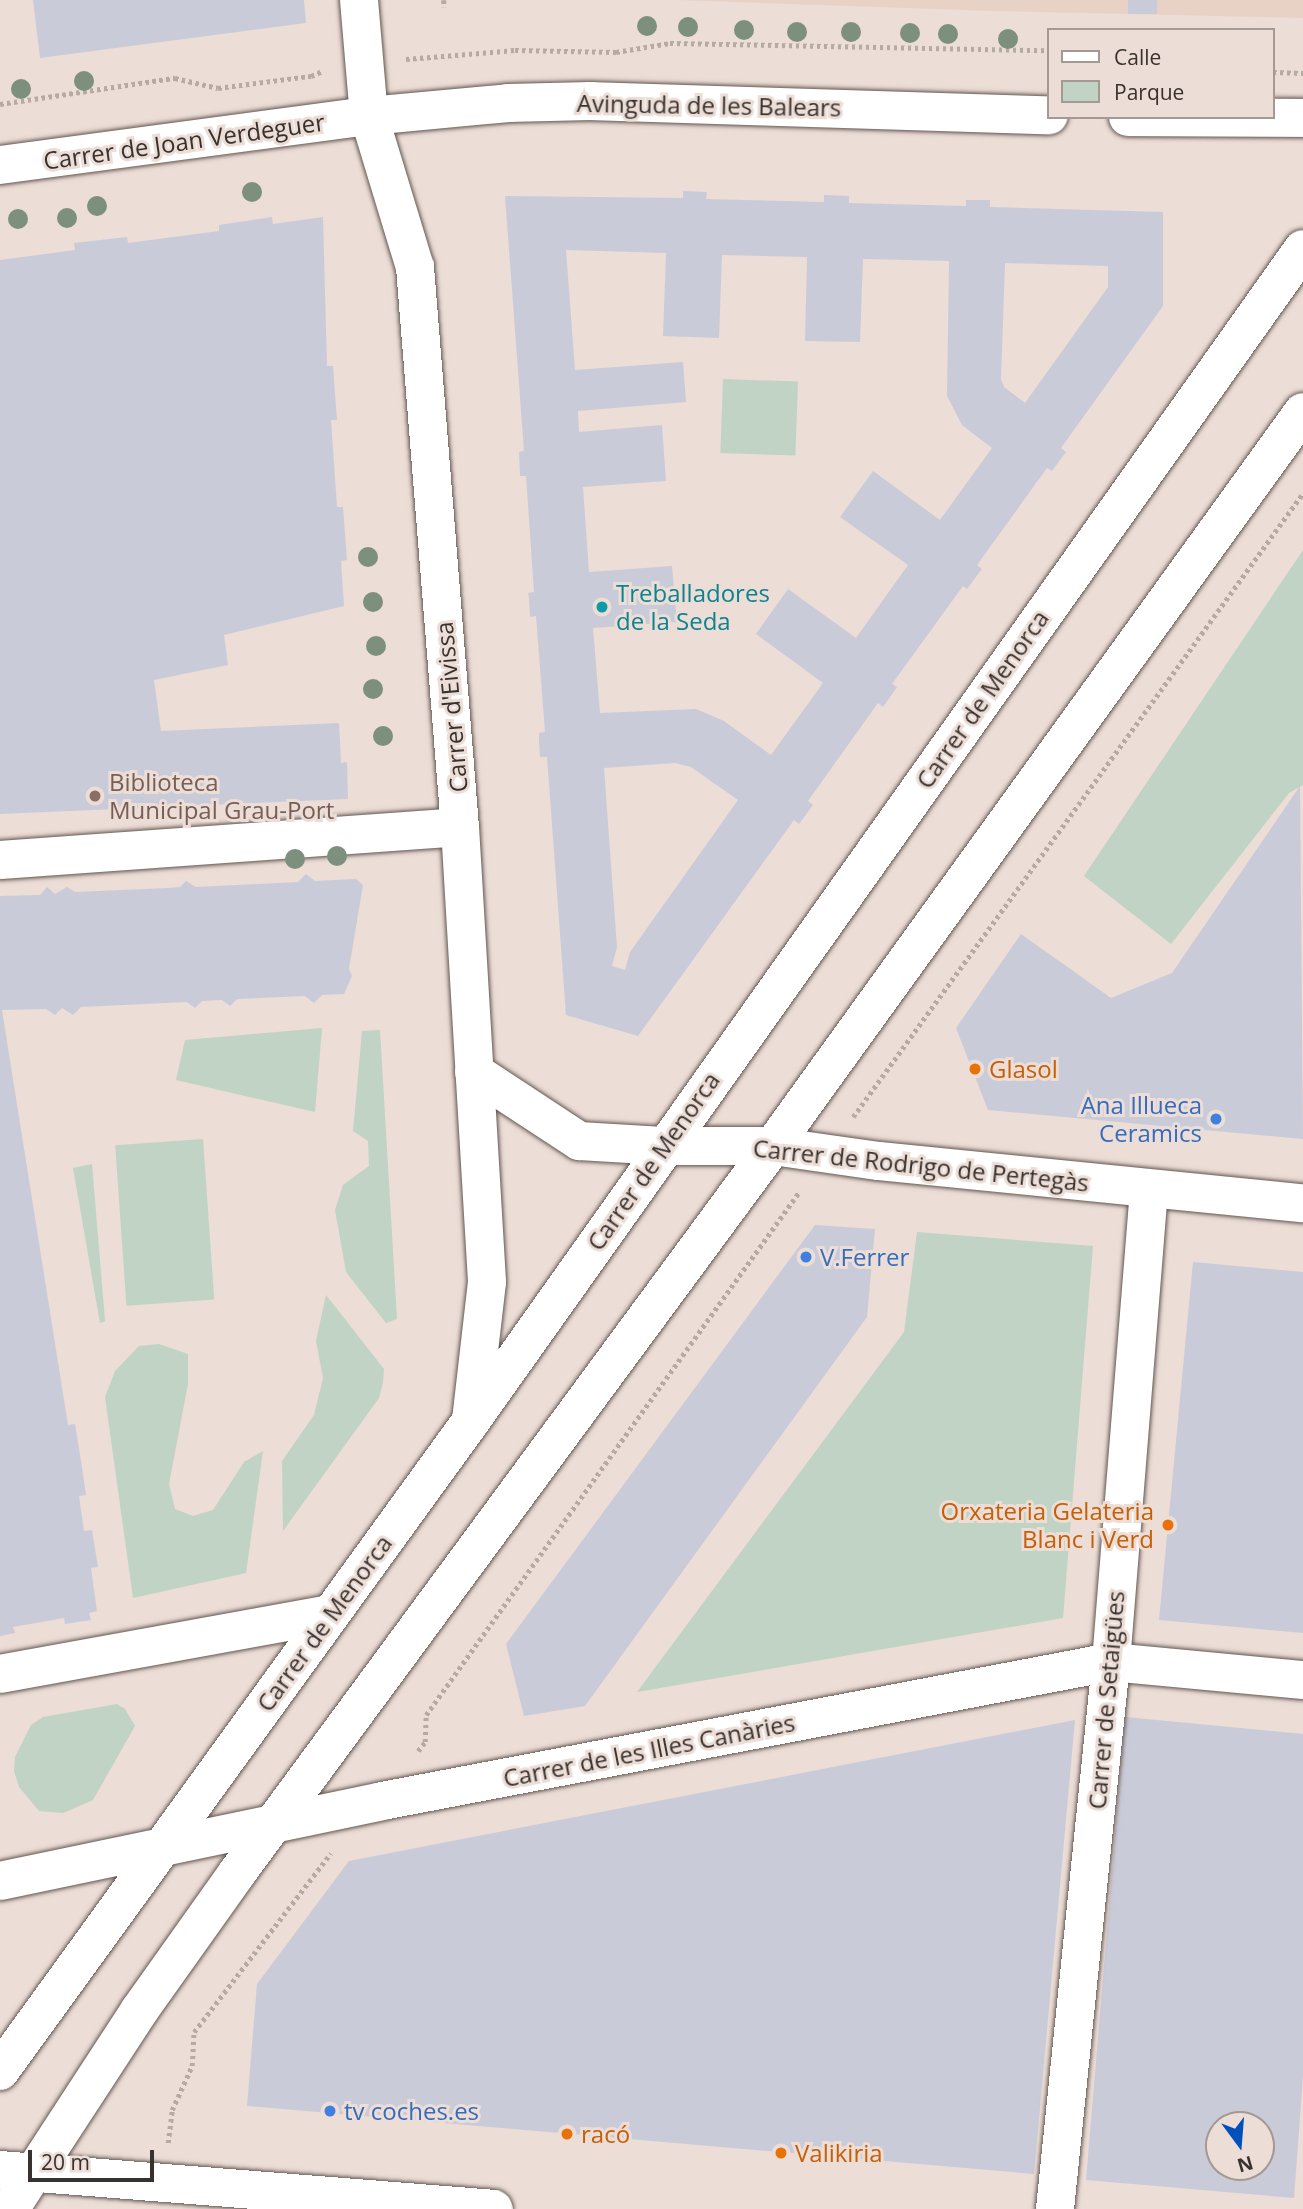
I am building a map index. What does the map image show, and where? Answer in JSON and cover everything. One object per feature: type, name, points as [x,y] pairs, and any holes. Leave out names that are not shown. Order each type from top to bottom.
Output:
[{"type":"main road","name":"Carrer d'Eivissa","points":[[359,0],[369,116],[415,267],[460,827],[487,1282],[471,1421]]},
{"type":"main road","name":"Avinguda de les Balears","points":[[369,116],[591,101],[1048,115]]},
{"type":"main road","name":"Carrer de Joan Verdeguer","points":[[0,165],[369,116]]},
{"type":"main road","points":[[1275,118],[1303,118]]},
{"type":"main road","name":"Carrer de Menorca","points":[[0,2071],[158,1848],[471,1421],[663,1146],[1303,249]]},
{"type":"main road","points":[[10,2209],[16,2171],[139,2011],[773,1146],[1301,418]]},
{"type":"main road","points":[[0,860],[460,827]]},
{"type":"main road","name":"Carrer de Rodrigo de Pertegàs","points":[[474,1072],[579,1140],[663,1146],[773,1146],[1149,1190],[1303,1203]]},
{"type":"main road","name":"Carrer de Setaigües","points":[[1055,2209],[1111,1662],[1149,1190]]},
{"type":"main road","points":[[0,1674],[330,1614]]},
{"type":"main road","name":"Carrer de les Illes Canàries","points":[[0,1881],[275,1823],[1111,1662],[1303,1680]]},
{"type":"main road","points":[[16,2171],[491,2209]]},
{"type":"path","points":[[444,0],[444,7]]},
{"type":"path","points":[[1275,72],[1303,73]]},
{"type":"path","points":[[857,1111],[1303,493]]},
{"type":"path","points":[[425,1742],[426,1714],[807,1180]]},
{"type":"path","points":[[172,2110],[192,2066],[194,2032],[340,1842]]},
{"type":"shaded area","points":[[678,0],[1303,0],[1303,18],[993,11]]},
{"type":"green space","points":[[723,379],[798,382],[795,456],[720,453]]},
{"type":"green space","points":[[1303,550],[1303,785],[1289,793],[1171,944],[1084,876]]},
{"type":"green space","points":[[322,1028],[315,1112],[176,1080],[185,1040]]},
{"type":"green space","points":[[380,1030],[397,1319],[386,1323],[346,1272],[335,1210],[343,1185],[369,1166],[368,1141],[353,1131],[362,1031]]},
{"type":"green space","points":[[203,1139],[214,1300],[126,1306],[115,1145]]},
{"type":"green space","points":[[92,1164],[105,1321],[100,1323],[73,1168]]},
{"type":"green space","points":[[917,1232],[1093,1246],[1063,1618],[637,1692],[904,1332]]},
{"type":"green space","points":[[326,1295],[384,1369],[383,1383],[379,1398],[283,1531],[282,1461],[314,1415],[323,1378],[316,1341]]},
{"type":"green space","points":[[159,1344],[188,1354],[188,1384],[169,1484],[175,1509],[193,1516],[213,1510],[244,1462],[263,1451],[246,1573],[133,1598],[105,1397],[115,1371],[139,1346]]},
{"type":"green space","points":[[117,1704],[125,1709],[135,1726],[93,1800],[63,1813],[39,1811],[19,1787],[14,1771],[15,1757],[31,1725],[43,1717]]},
{"type":"building","points":[[33,0],[304,0],[306,23],[40,58]]},
{"type":"building","points":[[1128,0],[1157,0],[1157,14],[1128,14]]},
{"type":"building","name":"Treballadores de la Seda","points":[[683,191],[707,192],[706,199],[824,202],[824,195],[849,196],[849,203],[966,206],[966,200],[990,200],[990,207],[1163,212],[1163,306],[1061,448],[1066,452],[1052,471],[1047,468],[977,565],[982,569],[967,589],[963,586],[892,684],[897,687],[883,707],[878,703],[808,801],[813,805],[799,824],[794,820],[638,1036],[566,1015],[547,757],[540,757],[539,733],[545,732],[536,616],[530,617],[528,593],[534,592],[526,476],[520,476],[519,452],[524,451],[505,196],[683,198]],"holes":[[[566,250],[666,253],[663,336],[719,338],[722,255],[807,257],[805,341],[860,342],[863,259],[949,261],[947,396],[962,425],[992,448],[940,520],[873,471],[840,517],[908,565],[856,638],[788,589],[756,634],[823,683],[771,755],[724,721],[696,709],[600,713],[593,628],[677,622],[672,566],[589,572],[583,487],[666,481],[662,425],[579,432],[578,411],[686,402],[683,362],[575,370]],[[1005,263],[1108,266],[1108,287],[1025,403],[1004,387],[1001,379]],[[675,763],[691,767],[738,800],[630,952],[625,970],[612,966],[617,947],[604,768]]]},
{"type":"building","points":[[272,217],[273,224],[323,217],[327,366],[333,366],[337,420],[331,420],[337,507],[343,507],[347,560],[341,561],[344,606],[224,635],[228,665],[154,680],[161,731],[339,723],[341,763],[347,762],[348,799],[0,814],[0,260],[75,250],[74,243],[127,237],[128,243],[219,231],[219,225]]},
{"type":"building","points":[[1300,786],[1303,1139],[988,1110],[956,1028],[1021,934],[1111,998],[1172,973]]},
{"type":"building","points":[[306,874],[315,881],[356,879],[363,885],[349,969],[352,976],[344,994],[322,995],[314,1003],[305,996],[237,999],[230,1006],[222,1000],[202,1001],[195,1008],[187,1002],[81,1007],[73,1015],[62,1008],[55,1015],[46,1009],[2,1010],[68,1425],[75,1424],[81,1461],[86,1495],[79,1496],[84,1531],[92,1530],[98,1567],[91,1568],[97,1611],[89,1613],[91,1620],[65,1624],[64,1618],[13,1627],[15,1633],[0,1636],[0,896],[40,895],[47,887],[55,894],[67,887],[75,892],[168,888],[180,887],[186,881],[196,887],[298,882]]},
{"type":"building","points":[[815,1225],[875,1229],[867,1317],[585,1706],[524,1716],[506,1644]]},
{"type":"building","points":[[1193,1262],[1303,1272],[1303,1633],[1159,1620]]},
{"type":"building","points":[[1125,1717],[1303,1734],[1303,2077],[1294,2198],[1086,2180]]},
{"type":"building","points":[[1075,1720],[1034,2174],[247,2106],[257,1984],[349,1861]]},
{"type":"place","name":"Treballadores de la Seda","points":[[602,607]]},
{"type":"place","name":"Biblioteca Municipal Grau-Port","points":[[95,796]]},
{"type":"place","name":"Glasol","points":[[975,1069]]},
{"type":"place","name":"Ana Illueca Ceramics","points":[[1216,1119]]},
{"type":"place","name":"V.Ferrer","points":[[806,1257]]},
{"type":"place","name":"Orxateria Gelateria Blanc i Verd","points":[[1168,1525]]},
{"type":"place","name":"tv coches.es","points":[[330,2111]]},
{"type":"place","name":"racó","points":[[567,2134]]},
{"type":"place","name":"Valikiria","points":[[781,2153]]}]
